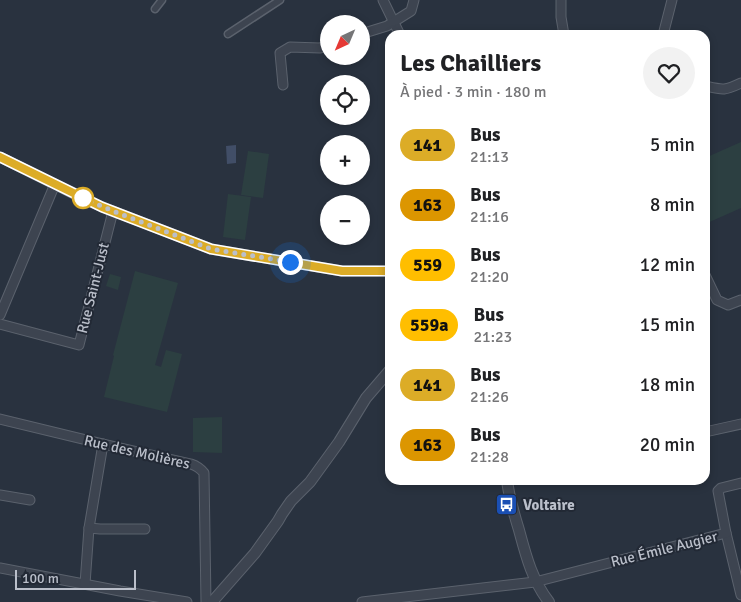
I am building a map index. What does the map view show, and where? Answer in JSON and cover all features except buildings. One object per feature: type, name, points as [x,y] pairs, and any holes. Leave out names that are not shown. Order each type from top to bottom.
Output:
[{"type":"street","points":[[155,9],[162,0]]},
{"type":"street","points":[[228,34],[280,0]]},
{"type":"street","points":[[383,0],[398,30]]},
{"type":"street","points":[[370,31],[387,26],[410,11],[414,0]]},
{"type":"street","points":[[561,0],[563,30]]},
{"type":"street","points":[[664,30],[672,0]]},
{"type":"street","points":[[283,86],[280,53],[290,47],[320,48]]},
{"type":"street","points":[[710,87],[727,90],[741,83]]},
{"type":"street","points":[[0,156],[113,211],[211,249],[342,271],[385,271]]},
{"type":"street","points":[[0,315],[55,184]]},
{"type":"street","name":"Rue Saint-Just","points":[[0,324],[78,345],[113,211]]},
{"type":"street","points":[[710,286],[716,300],[728,304],[741,300]]},
{"type":"street","points":[[212,602],[255,553],[291,501],[310,482],[339,442],[366,398],[385,376]]},
{"type":"street","name":"Rue des Molières","points":[[0,419],[191,464],[201,469],[204,473],[206,602]]},
{"type":"street","points":[[710,431],[741,424]]},
{"type":"street","points":[[85,584],[89,528],[103,444]]},
{"type":"street","name":"Rue Émile Augier","points":[[362,602],[535,582],[726,533],[718,492],[721,488],[741,483]]},
{"type":"street","points":[[508,485],[526,557],[535,582],[549,602]]},
{"type":"street","points":[[0,495],[30,500]]},
{"type":"street","points":[[89,528],[145,529]]},
{"type":"street","points":[[726,533],[741,595]]},
{"type":"street","points":[[0,568],[187,602]]},
{"type":"shaded area","points":[[741,142],[741,208],[710,222],[710,156]]},
{"type":"shaded area","points":[[248,151],[269,154],[263,198],[241,195]]},
{"type":"shaded area","points":[[228,194],[251,197],[245,240],[223,237]]},
{"type":"shaded area","points":[[135,271],[178,283],[155,365],[161,367],[166,350],[182,354],[167,412],[104,397]]},
{"type":"shaded area","points":[[110,274],[121,277],[118,290],[106,286]]},
{"type":"shaded area","points":[[222,417],[222,453],[193,452],[193,418]]},
{"type":"water","points":[[236,145],[236,163],[227,164],[226,146]]},
{"type":"bus line","name":"141","points":[[0,157],[90,202],[211,249],[342,271],[385,271]]},
{"type":"place","name":"Voltaire","points":[[507,505]]},
{"type":"route","points":[[83,198],[211,249],[290,262]]}]
